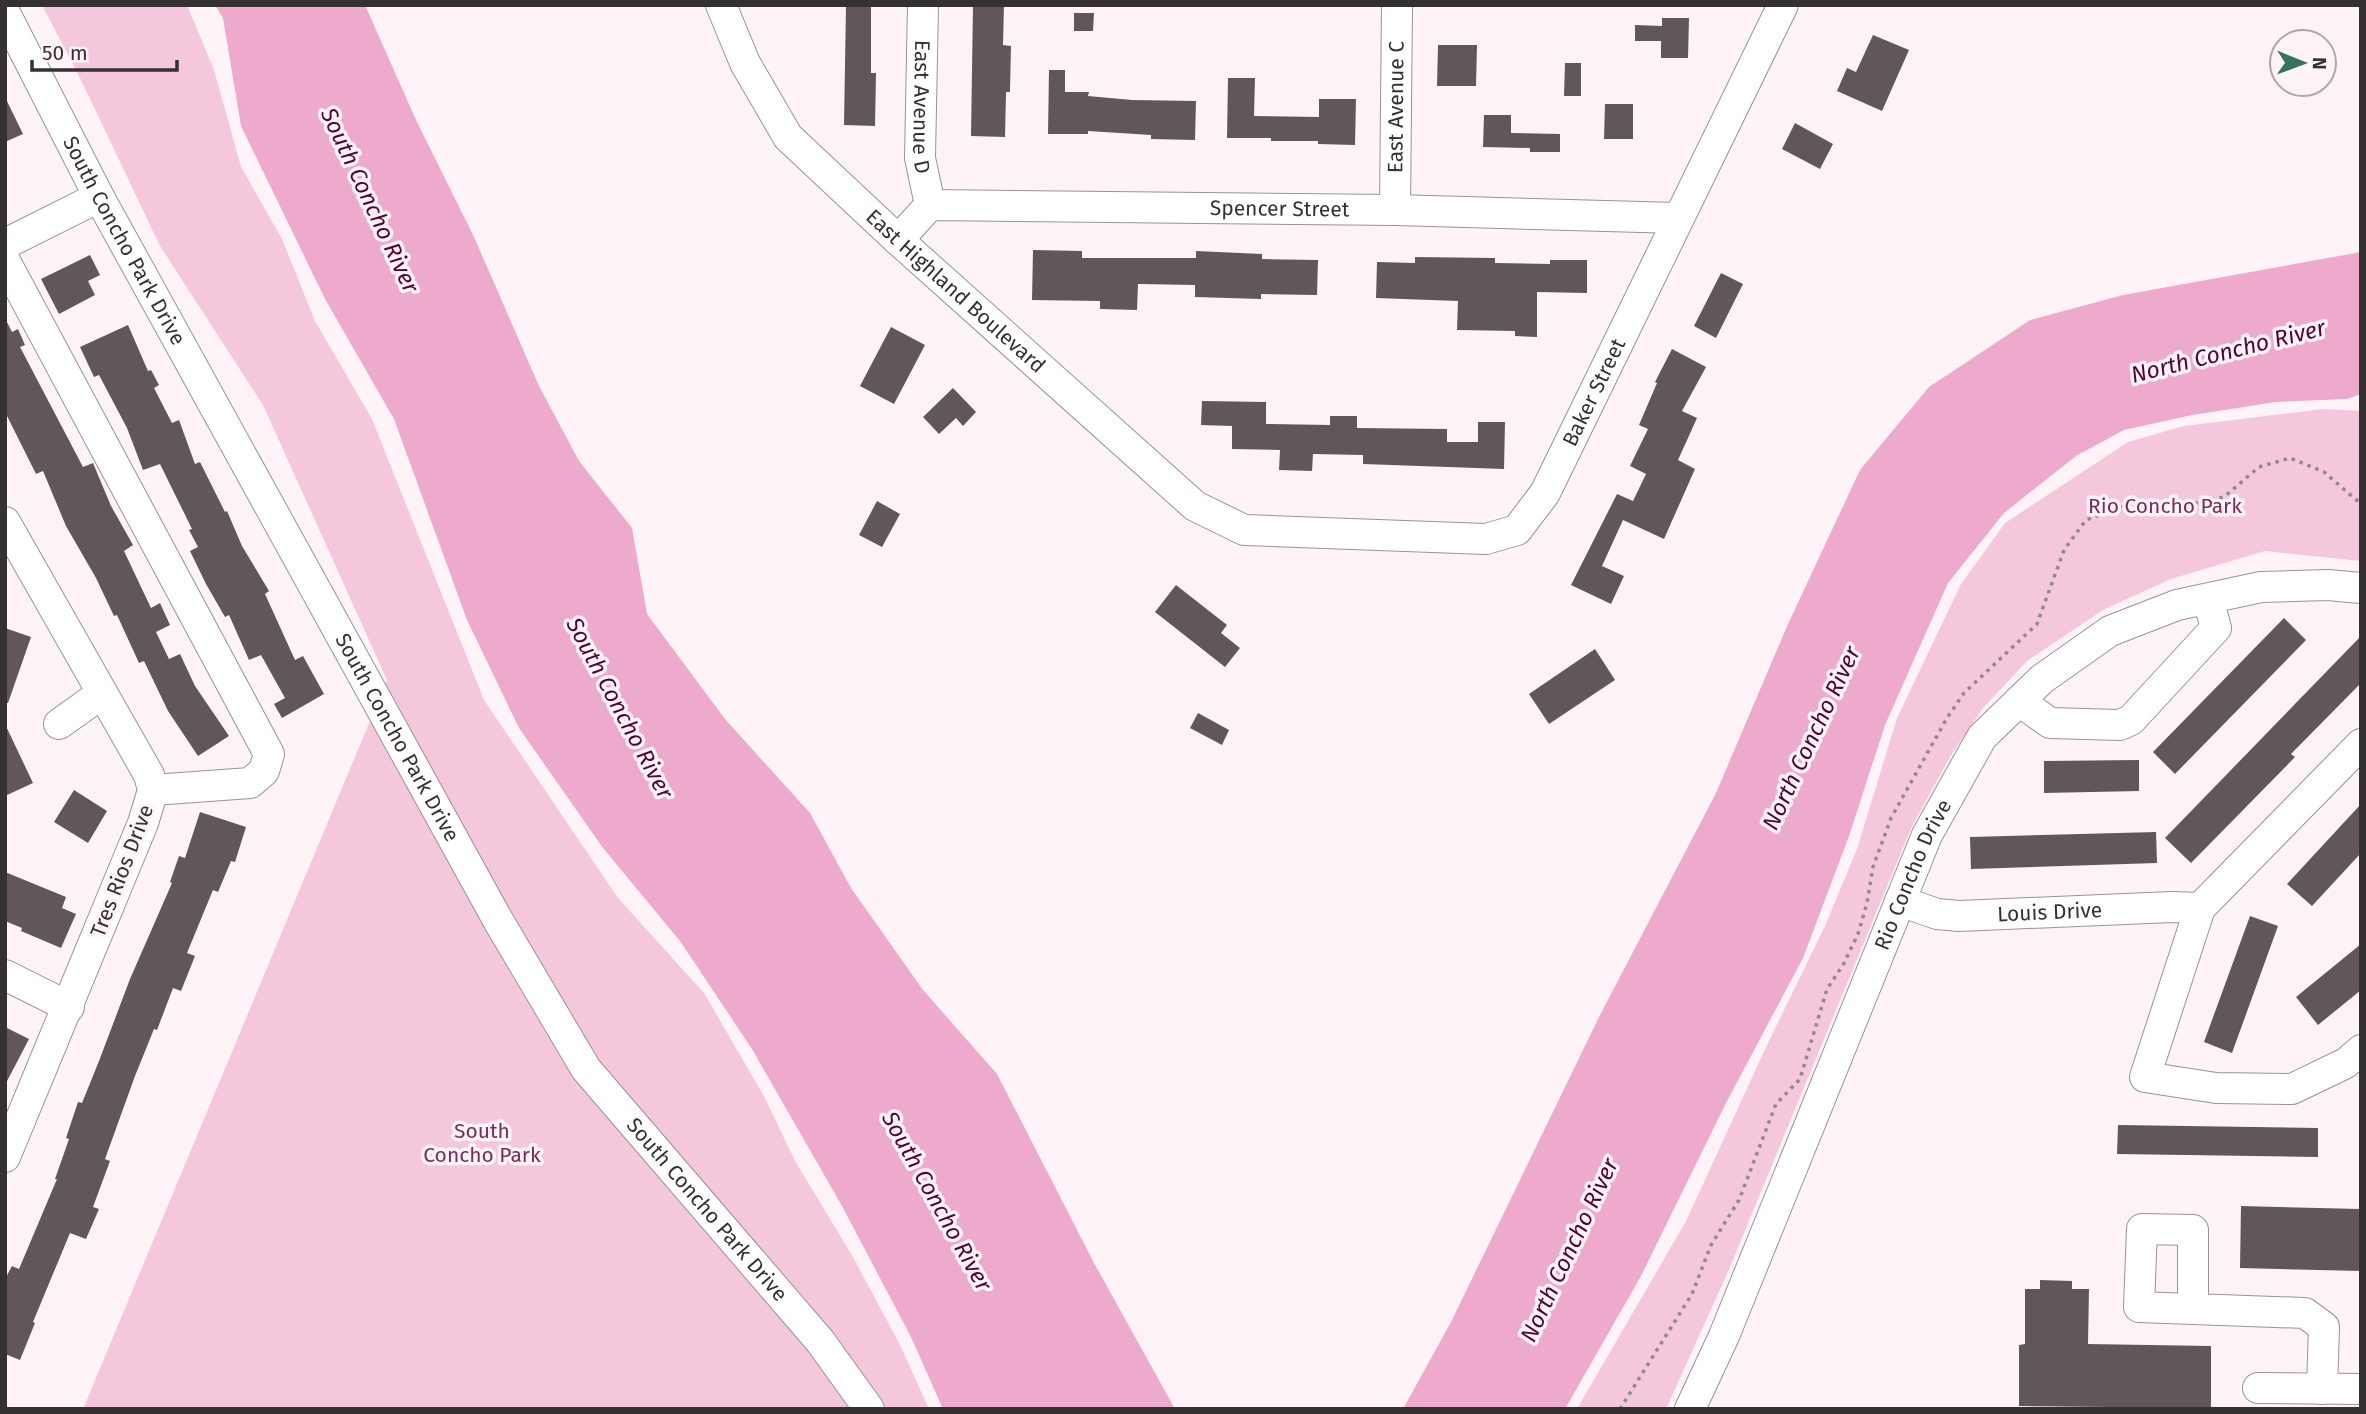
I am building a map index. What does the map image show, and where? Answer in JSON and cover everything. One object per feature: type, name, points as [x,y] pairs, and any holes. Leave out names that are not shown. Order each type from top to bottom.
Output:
[{"type":"street","name":"East Highland Boulevard","points":[[721,5],[745,63],[788,137],[898,240],[1195,506],[1244,530]]},
{"type":"street","name":"East Avenue D","points":[[923,5],[920,158],[930,205]]},
{"type":"street","name":"East Avenue C","points":[[1395,210],[1397,5]]},
{"type":"street","name":"Baker Street","points":[[1244,530],[1486,539],[1517,530],[1545,493],[1783,5]]},
{"type":"street","name":"South Concho Park Drive","points":[[5,13],[99,197],[492,910],[586,1069],[820,1341],[869,1409]]},
{"type":"street","points":[[5,244],[99,197]]},
{"type":"street","points":[[898,240],[930,205]]},
{"type":"street","name":"Spencer Street","points":[[930,205],[1395,210],[1678,218]]},
{"type":"street","points":[[5,261],[269,754],[264,771],[250,783],[153,790]]},
{"type":"street","name":"Tres Rios Drive","points":[[5,522],[149,775],[153,790],[143,823],[69,1007],[5,1157]]},
{"type":"street","name":"Rio Concho Drive","points":[[1690,1409],[1724,1336],[1927,835],[1982,737],[2042,679],[2110,631],[2177,606],[2261,587],[2328,585],[2361,588]]},
{"type":"street","points":[[2019,701],[2050,723],[2120,725],[2131,720],[2216,628],[2208,598]]},
{"type":"street","points":[[59,724],[102,694]]},
{"type":"street","points":[[2361,744],[2200,908],[2145,1077],[2216,1088],[2292,1089],[2346,1063],[2361,1050]]},
{"type":"street","name":"Louis Drive","points":[[1900,901],[1937,914],[1959,916],[2200,908]]},
{"type":"street","points":[[5,975],[69,1007]]},
{"type":"street","points":[[2193,1309],[2305,1313],[2325,1327],[2322,1389]]},
{"type":"street","points":[[2258,1388],[2361,1389]]},
{"type":"green space","name":"South Concho Park","points":[[42,5],[187,5],[214,70],[241,167],[282,239],[315,321],[372,419],[484,700],[618,898],[704,993],[765,1098],[795,1161],[853,1257],[901,1347],[929,1409],[83,1409],[387,680],[263,405],[160,246]]},
{"type":"green space","name":"Rio Concho Park","points":[[2324,409],[2361,411],[2361,561],[2265,551],[2171,579],[2103,610],[2027,661],[1983,708],[1950,757],[1912,826],[1727,1274],[1666,1409],[1577,1409],[1686,1221],[1825,926],[1857,849],[1897,718],[1961,584],[2005,523],[2128,442],[2184,426]]},
{"type":"water","name":"South Concho River","points":[[215,5],[365,5],[416,120],[474,237],[539,386],[579,461],[632,528],[647,614],[725,719],[810,813],[851,888],[923,990],[997,1074],[1094,1263],[1175,1409],[943,1409],[911,1337],[842,1206],[752,1049],[680,941],[603,848],[519,728],[467,620],[394,419],[325,299],[241,126],[223,18]]},
{"type":"water","name":"North Concho River","points":[[2361,252],[2361,394],[2347,399],[2276,402],[2192,415],[2124,430],[2076,456],[2004,513],[1948,583],[1885,725],[1849,836],[1803,958],[1725,1105],[1641,1276],[1565,1409],[1403,1409],[1451,1322],[1599,1017],[1716,793],[1788,624],[1860,470],[1929,387],[2030,320],[2123,295]]},
{"type":"building","points":[[846,5],[871,5],[871,73],[876,73],[875,126],[844,125]]},
{"type":"building","points":[[973,5],[1004,5],[1003,45],[1011,46],[1005,137],[971,136]]},
{"type":"building","points":[[1074,13],[1094,13],[1093,31],[1074,31]]},
{"type":"building","points":[[1662,18],[1689,18],[1688,58],[1661,58],[1661,41],[1635,41],[1635,25],[1662,26]]},
{"type":"building","points":[[1873,35],[1909,50],[1882,111],[1837,91],[1847,68],[1856,72]]},
{"type":"building","points":[[1438,45],[1477,45],[1476,86],[1437,86]]},
{"type":"building","points":[[1565,63],[1581,63],[1581,96],[1564,96]]},
{"type":"building","points":[[1049,70],[1065,70],[1065,92],[1089,92],[1088,96],[1132,100],[1196,101],[1195,140],[1151,139],[1151,135],[1088,131],[1088,134],[1048,134]]},
{"type":"building","points":[[1228,78],[1255,78],[1254,116],[1319,117],[1319,99],[1356,99],[1355,145],[1318,144],[1318,141],[1271,141],[1271,138],[1227,138]]},
{"type":"building","points":[[5,97],[23,134],[5,142]]},
{"type":"building","points":[[1605,104],[1633,104],[1633,139],[1604,139]]},
{"type":"building","points":[[1484,115],[1511,115],[1511,133],[1560,134],[1560,152],[1483,147]]},
{"type":"building","points":[[1795,123],[1833,144],[1820,169],[1782,149]]},
{"type":"building","points":[[1033,250],[1082,251],[1082,258],[1196,258],[1196,251],[1262,254],[1262,259],[1318,260],[1317,295],[1261,294],[1261,299],[1195,297],[1195,285],[1138,284],[1137,310],[1100,309],[1100,301],[1032,300]]},
{"type":"building","points":[[90,255],[100,275],[88,281],[95,295],[59,314],[41,279]]},
{"type":"building","points":[[1415,257],[1495,258],[1495,263],[1550,264],[1550,260],[1587,260],[1587,293],[1537,292],[1537,337],[1515,336],[1515,331],[1457,330],[1458,301],[1376,298],[1377,262],[1415,263]]},
{"type":"building","points":[[1721,273],[1743,284],[1716,338],[1694,326]]},
{"type":"building","points":[[5,318],[12,332],[18,329],[25,345],[20,347],[83,467],[93,463],[111,506],[133,545],[124,551],[151,608],[160,603],[170,625],[156,632],[169,659],[180,654],[195,686],[229,736],[198,756],[168,711],[144,661],[139,663],[117,615],[114,616],[66,526],[43,471],[36,474],[5,412]]},
{"type":"building","points":[[128,325],[148,371],[151,370],[159,385],[154,388],[172,423],[179,420],[195,464],[200,462],[225,512],[227,511],[242,546],[269,591],[265,594],[295,660],[303,656],[324,694],[282,718],[274,704],[285,698],[261,655],[249,660],[229,615],[225,617],[206,584],[190,551],[198,547],[189,530],[192,529],[160,464],[143,470],[127,428],[99,375],[94,377],[80,347]]},
{"type":"building","points":[[891,327],[925,345],[894,404],[860,386]]},
{"type":"building","points":[[1672,349],[1706,367],[1682,411],[1697,418],[1678,460],[1695,469],[1664,539],[1623,520],[1602,566],[1624,576],[1611,604],[1571,585],[1617,494],[1633,501],[1646,474],[1630,466],[1648,429],[1639,425],[1657,383],[1655,382]]},
{"type":"building","points":[[953,388],[976,412],[963,426],[956,418],[939,434],[923,417]]},
{"type":"building","points":[[1202,401],[1266,402],[1266,424],[1330,425],[1330,416],[1357,416],[1357,428],[1447,429],[1447,442],[1478,442],[1478,422],[1505,422],[1504,469],[1363,464],[1363,455],[1313,454],[1312,471],[1279,470],[1280,450],[1232,449],[1232,426],[1201,425]]},
{"type":"building","points":[[877,501],[900,514],[882,547],[859,535]]},
{"type":"building","points":[[1176,585],[1227,625],[1221,633],[1240,648],[1225,667],[1155,612]]},
{"type":"building","points":[[2284,618],[2306,640],[2175,774],[2153,752]]},
{"type":"building","points":[[5,628],[31,637],[8,703],[5,703]]},
{"type":"building","points":[[2361,636],[2361,683],[2291,754],[2295,757],[2191,863],[2165,838]]},
{"type":"building","points":[[1595,649],[1615,680],[1549,724],[1529,694]]},
{"type":"building","points":[[1198,713],[1229,730],[1222,745],[1190,728]]},
{"type":"building","points":[[5,724],[33,783],[5,796]]},
{"type":"building","points":[[2139,760],[2139,791],[2044,793],[2044,761]]},
{"type":"building","points":[[74,790],[107,811],[88,843],[54,822]]},
{"type":"building","points":[[2361,804],[2361,853],[2312,906],[2287,884]]},
{"type":"building","points":[[200,812],[246,827],[235,862],[231,861],[218,892],[213,890],[187,953],[195,956],[181,991],[173,988],[135,1076],[105,1159],[110,1161],[93,1207],[99,1209],[86,1239],[70,1233],[20,1360],[5,1354],[5,1279],[12,1266],[19,1269],[57,1179],[69,1139],[66,1138],[78,1102],[82,1103],[130,979],[172,883],[170,882],[179,856],[185,858]]},
{"type":"building","points":[[2156,832],[2157,863],[1971,869],[1970,837]]},
{"type":"building","points":[[5,872],[66,897],[62,908],[76,914],[61,948],[5,921]]},
{"type":"building","points":[[2250,916],[2278,926],[2232,1053],[2204,1042]]},
{"type":"building","points":[[2361,944],[2361,990],[2318,1025],[2296,997]]},
{"type":"building","points":[[5,1027],[29,1039],[5,1085]]},
{"type":"building","points":[[2118,1125],[2318,1128],[2318,1157],[2117,1154]]},
{"type":"building","points":[[2241,1206],[2361,1209],[2361,1271],[2240,1268]]},
{"type":"building","points":[[2040,1280],[2072,1281],[2072,1289],[2089,1289],[2088,1344],[2211,1346],[2211,1408],[2019,1406],[2019,1345],[2025,1344],[2025,1289],[2040,1289]]}]
